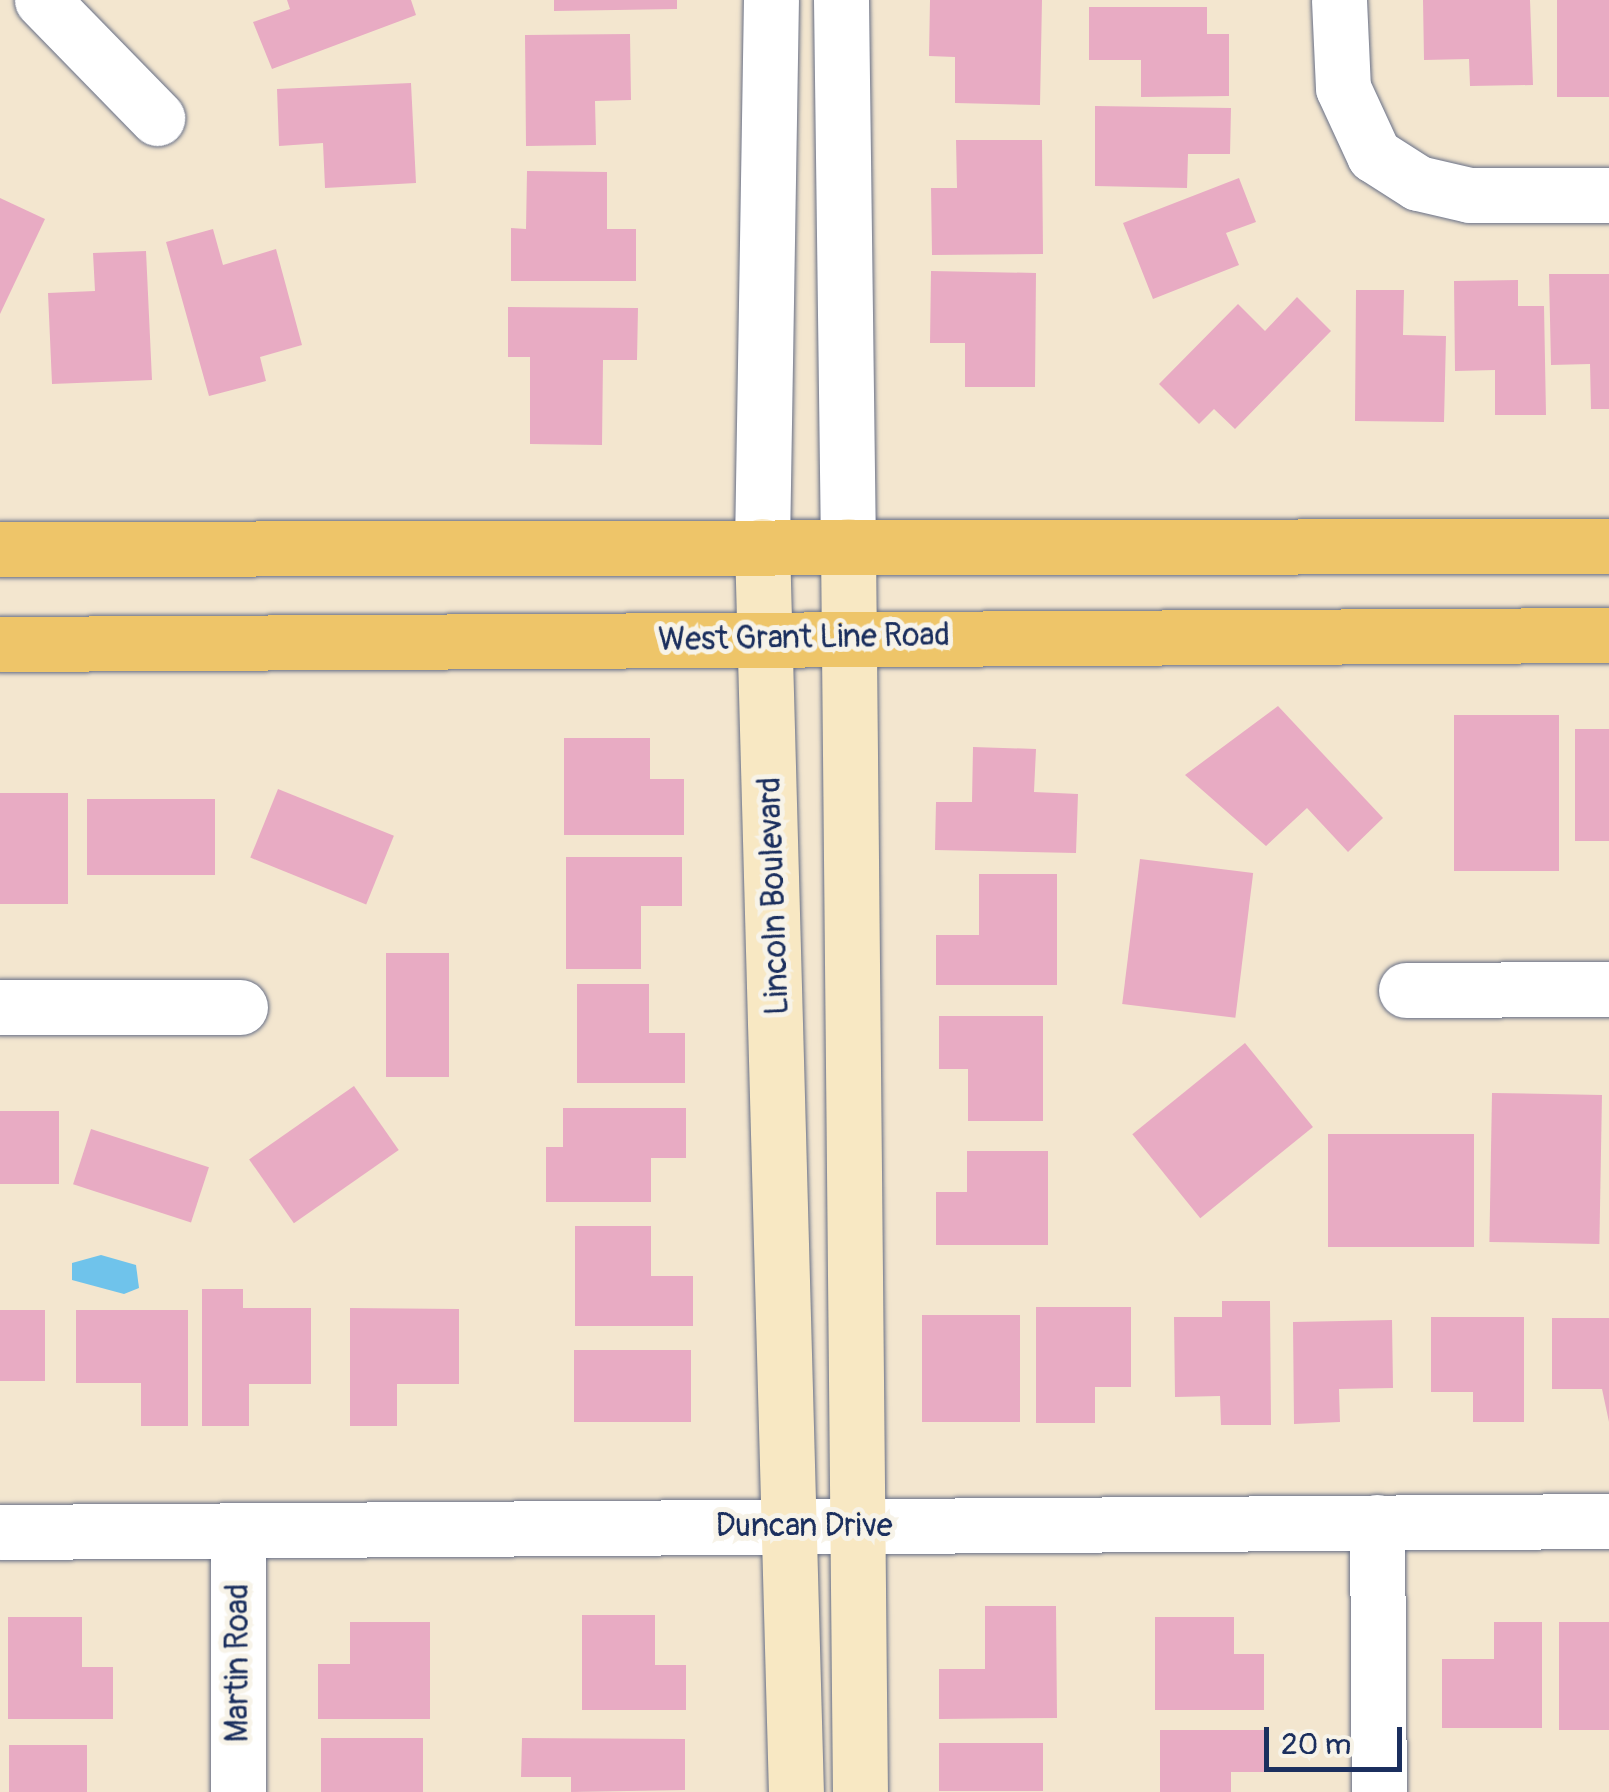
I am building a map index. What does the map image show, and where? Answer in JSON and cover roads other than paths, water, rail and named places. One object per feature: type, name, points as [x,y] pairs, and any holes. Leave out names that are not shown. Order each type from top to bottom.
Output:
[{"type":"main road","points":[[0,549],[1609,546]]},
{"type":"main road","name":"West Grant Line Road","points":[[0,644],[846,636],[1609,635]]},
{"type":"street","points":[[42,0],[157,118]]},
{"type":"street","name":"Lincoln Boulevard","points":[[772,0],[762,546],[796,1524],[796,1792]]},
{"type":"street","points":[[841,0],[860,1792]]},
{"type":"street","points":[[1338,0],[1350,113],[1374,155],[1418,183],[1470,195],[1609,195]]},
{"type":"street","points":[[1406,990],[1609,989]]},
{"type":"street","points":[[0,1007],[240,1006]]},
{"type":"street","name":"Duncan Drive","points":[[0,1532],[238,1534],[796,1524],[1609,1520]]},
{"type":"street","points":[[1377,1522],[1378,1792]]},
{"type":"street","name":"Martin Road","points":[[238,1534],[238,1792]]},
{"type":"water","points":[[101,1255],[136,1265],[139,1288],[124,1294],[72,1280],[72,1263]]}]
